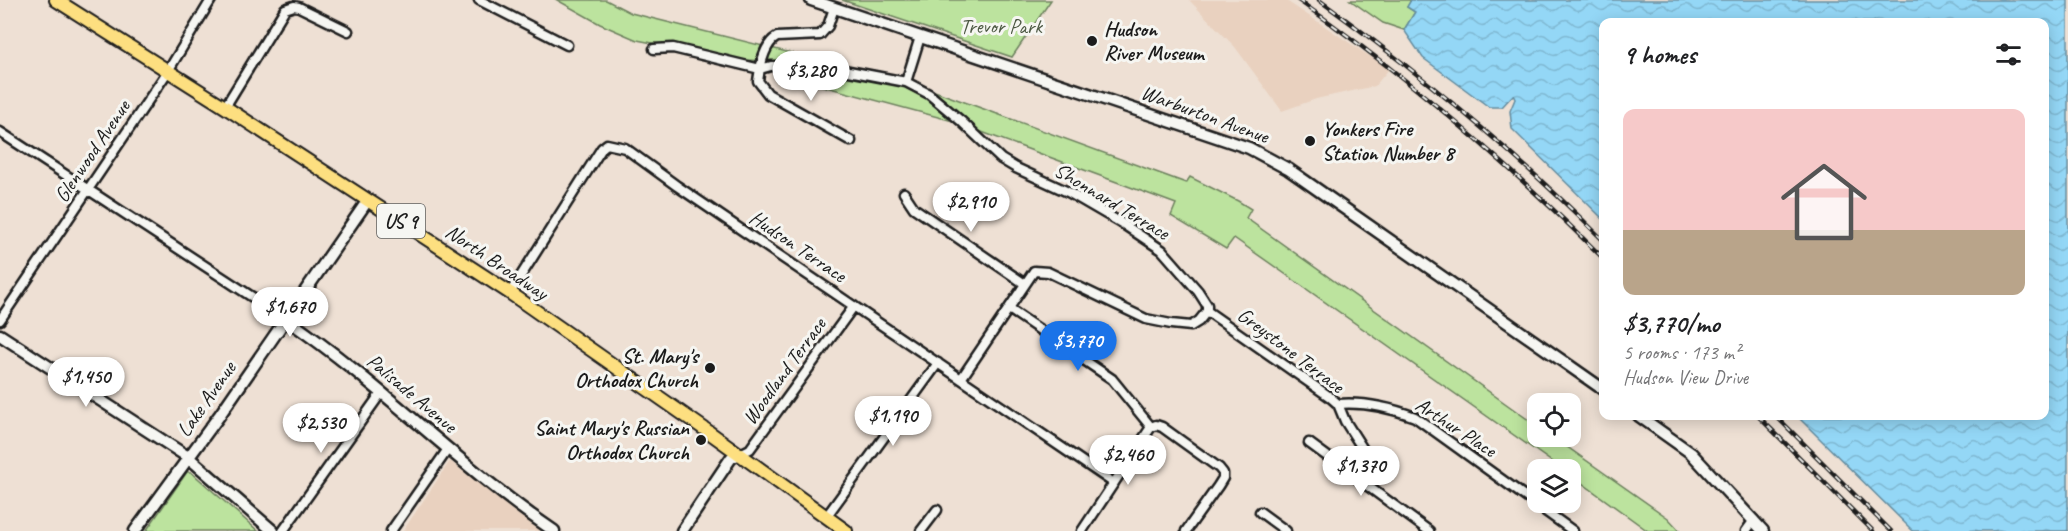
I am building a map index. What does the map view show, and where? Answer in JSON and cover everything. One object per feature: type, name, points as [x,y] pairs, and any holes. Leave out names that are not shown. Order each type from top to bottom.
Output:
[{"type":"main road","name":"North Broadway","points":[[56,0],[510,293],[846,531]]},
{"type":"street","name":"Glenwood Avenue","points":[[0,320],[168,71],[211,0]]},
{"type":"street","points":[[479,0],[567,45]]},
{"type":"street","name":"Warburton Avenue","points":[[811,0],[1231,141],[1261,154],[1288,169],[1599,387]]},
{"type":"street","points":[[225,107],[285,9],[299,7],[348,31]]},
{"type":"street","points":[[834,8],[828,26],[820,35],[777,36],[772,40],[760,69],[758,81],[768,94],[850,141]]},
{"type":"street","points":[[906,82],[920,37]]},
{"type":"street","name":"Shonnard Terrace","points":[[654,49],[673,48],[760,69],[771,66],[823,66],[906,82],[938,101],[1001,159],[1068,192],[1162,250],[1198,291],[1207,305],[1207,311]]},
{"type":"street","name":"Palisade Avenue","points":[[0,132],[318,342],[448,449],[554,531]]},
{"type":"street","name":"Hudson Terrace","points":[[510,293],[607,144],[625,148],[677,186],[1113,483]]},
{"type":"street","points":[[904,193],[914,208],[1025,284]]},
{"type":"street","name":"Lake Avenue","points":[[135,531],[368,200]]},
{"type":"street","points":[[961,379],[1034,271],[1048,272],[1135,315],[1171,324],[1191,326],[1199,321],[1207,311]]},
{"type":"street","name":"Woodland Terrace","points":[[740,454],[750,449],[854,306]]},
{"type":"street","points":[[1009,309],[1112,379],[1151,427]]},
{"type":"street","name":"Greystone Terrace","points":[[1207,311],[1338,404],[1345,421],[1375,470],[1367,485]]},
{"type":"street","points":[[0,334],[188,458],[273,531]]},
{"type":"street","points":[[826,517],[938,363]]},
{"type":"street","points":[[283,531],[381,393]]},
{"type":"street","name":"Arthur Place","points":[[1338,404],[1352,403],[1415,417],[1573,531]]},
{"type":"street","points":[[1645,420],[1691,453],[1763,531]]},
{"type":"street","points":[[1082,531],[1151,427],[1156,425],[1162,427],[1223,473],[1218,486],[1186,531]]},
{"type":"street","points":[[1309,443],[1429,531]]},
{"type":"street","points":[[391,531],[448,449]]},
{"type":"street","points":[[682,531],[731,458],[740,454]]},
{"type":"street","points":[[921,531],[937,510]]},
{"type":"street","points":[[1260,512],[1286,531]]},
{"type":"street","points":[[1746,531],[1754,520]]},
{"type":"shaded area","points":[[1189,0],[1285,0],[1389,69],[1375,86],[1316,99],[1282,111],[1235,47]]},
{"type":"shaded area","points":[[450,461],[519,515],[541,531],[403,531]]},
{"type":"green space","points":[[557,0],[606,0],[631,13],[827,62],[741,60],[637,40],[600,24]]},
{"type":"green space","name":"Trevor Park","points":[[842,0],[1051,0],[1012,57]]},
{"type":"green space","points":[[1350,0],[1411,0],[1407,7],[1415,12],[1404,30],[1383,23]]},
{"type":"green space","points":[[822,71],[902,86],[937,104],[949,120],[774,73]]},
{"type":"green space","points":[[929,89],[1186,183],[1190,177],[1238,201],[1251,209],[1246,218],[1527,419],[1527,444],[1234,238],[1226,249],[1171,216],[1176,204],[979,131]]},
{"type":"green space","points":[[1531,447],[1567,447],[1668,518],[1680,531],[1648,531],[1581,482],[1581,459],[1548,459]]},
{"type":"green space","points":[[187,472],[191,472],[258,531],[146,531]]},
{"type":"water","points":[[1411,0],[2068,0],[2068,531],[1913,531],[1801,420],[2049,420],[2049,18],[1599,18],[1599,215],[1512,129],[1510,111],[1515,99],[1513,95],[1502,107],[1489,107],[1423,58],[1404,30],[1415,12],[1407,7]]},
{"type":"railway","points":[[1298,0],[1339,29],[1457,123],[1532,189],[1599,254]]},
{"type":"railway","points":[[1319,0],[1394,56],[1502,145],[1599,236]]},
{"type":"railway","points":[[1762,420],[1873,531]]},
{"type":"railway","points":[[1780,420],[1891,531]]},
{"type":"place","name":"Hudson River Museum","points":[[1092,41]]},
{"type":"place","name":"Yonkers Fire Station Number 8","points":[[1310,141]]},
{"type":"place","name":"St. Mary's Orthodox Church","points":[[710,368]]},
{"type":"place","name":"Saint Mary's Russian Orthodox Church","points":[[701,440]]}]
